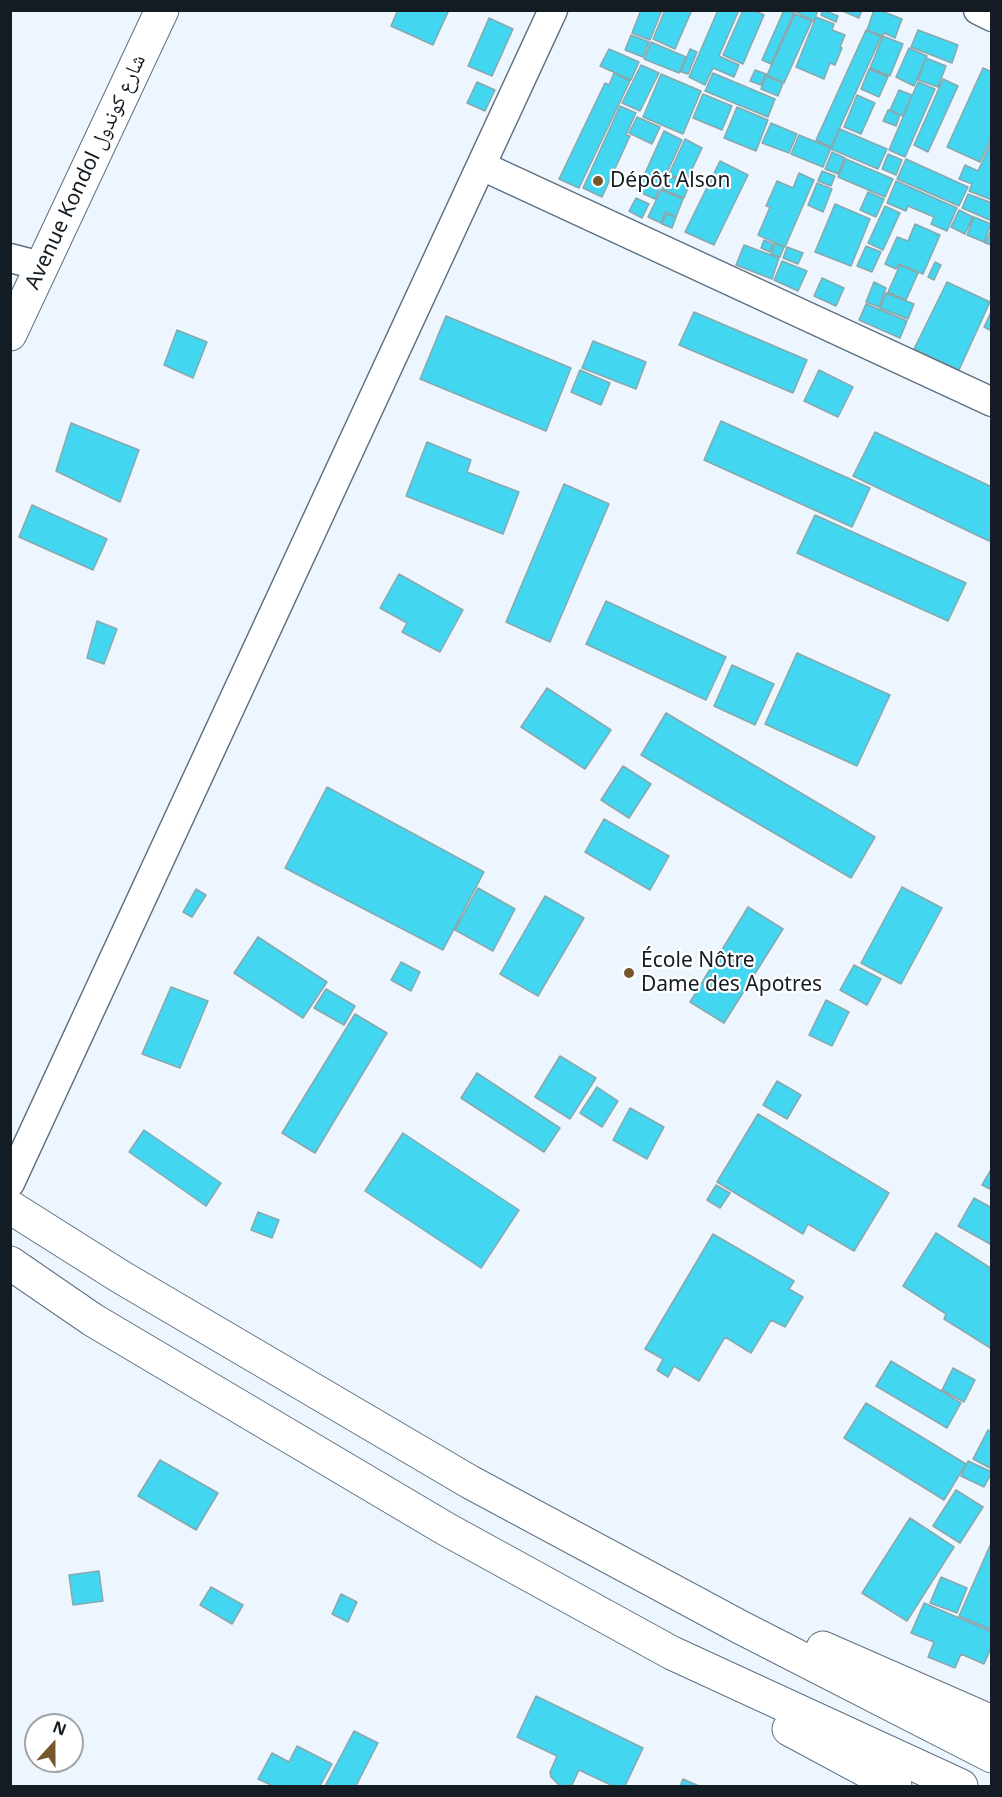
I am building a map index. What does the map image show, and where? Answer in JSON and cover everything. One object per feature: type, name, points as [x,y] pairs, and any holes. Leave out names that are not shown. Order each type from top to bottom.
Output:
[{"type":"main road","name":"Avenue Kondol شارع كوندول","points":[[10,334],[26,262],[162,10]]},
{"type":"main road","points":[[10,1207],[121,1277],[470,1482],[740,1628],[992,1755]]},
{"type":"main road","points":[[10,1263],[93,1320],[426,1517],[672,1653],[961,1786]]},
{"type":"main road","points":[[740,1628],[827,1649],[992,1722]]},
{"type":"main road","points":[[672,1653],[766,1717],[895,1786]]},
{"type":"street","points":[[10,1183],[553,10]]},
{"type":"street","points":[[978,10],[992,17]]},
{"type":"street","points":[[482,166],[992,402]]},
{"type":"building","points":[[396,10],[449,10],[433,45],[391,26]]},
{"type":"building","points":[[641,10],[662,10],[650,40],[632,33]]},
{"type":"building","points":[[665,10],[692,10],[675,49],[653,39]]},
{"type":"building","points":[[718,10],[739,10],[719,56],[739,65],[734,77],[713,68],[705,85],[689,77]]},
{"type":"building","points":[[743,10],[753,10],[764,15],[743,64],[723,55]]},
{"type":"building","points":[[784,10],[794,13],[771,64],[762,60]]},
{"type":"building","points":[[792,10],[818,10],[814,21]]},
{"type":"building","points":[[823,10],[838,16],[836,22],[821,15]]},
{"type":"building","points":[[840,10],[862,10],[859,18]]},
{"type":"building","points":[[874,10],[902,19],[895,38],[867,30]]},
{"type":"building","points":[[795,14],[812,21],[784,83],[767,75]]},
{"type":"building","points":[[816,17],[834,24],[832,30],[845,35],[835,65],[830,63],[824,79],[796,67]]},
{"type":"building","points":[[489,18],[513,29],[492,76],[468,66]]},
{"type":"building","points":[[866,30],[881,37],[831,147],[816,140]]},
{"type":"building","points":[[918,30],[958,45],[952,63],[911,47]]},
{"type":"building","points":[[631,35],[649,42],[643,57],[625,50]]},
{"type":"building","points":[[883,36],[903,44],[890,76],[870,68]]},
{"type":"building","points":[[651,42],[686,57],[679,73],[644,59]]},
{"type":"building","points":[[909,48],[927,56],[914,86],[896,77]]},
{"type":"building","points":[[609,49],[639,62],[631,80],[600,66]]},
{"type":"building","points":[[690,49],[697,52],[688,74],[681,72]]},
{"type":"building","points":[[926,58],[946,66],[938,87],[918,80]]},
{"type":"building","points":[[641,65],[659,73],[640,111],[622,103]]},
{"type":"building","points":[[983,68],[992,72],[992,136],[980,162],[947,147]]},
{"type":"building","points":[[869,69],[888,77],[879,97],[861,89]]},
{"type":"building","points":[[755,70],[766,74],[761,85],[750,81]]},
{"type":"building","points":[[614,73],[630,81],[579,188],[559,179],[605,83],[609,85]]},
{"type":"building","points":[[713,73],[775,99],[768,117],[705,91]]},
{"type":"building","points":[[661,74],[701,91],[683,134],[643,117]]},
{"type":"building","points":[[766,76],[783,83],[778,96],[761,89]]},
{"type":"building","points":[[943,79],[958,86],[928,152],[914,145]]},
{"type":"building","points":[[477,82],[495,90],[485,111],[467,103]]},
{"type":"building","points":[[918,82],[935,89],[905,157],[889,150]]},
{"type":"building","points":[[899,90],[912,95],[903,116],[890,110]]},
{"type":"building","points":[[703,94],[732,106],[722,130],[693,118]]},
{"type":"building","points":[[857,95],[875,103],[861,134],[844,127]]},
{"type":"building","points":[[620,106],[636,113],[626,135],[630,136],[602,197],[583,188]]},
{"type":"building","points":[[737,107],[768,120],[756,151],[724,138]]},
{"type":"building","points":[[888,110],[900,115],[896,126],[883,121]]},
{"type":"building","points":[[637,117],[660,127],[652,144],[629,133]]},
{"type":"building","points":[[771,123],[797,134],[789,153],[762,143]]},
{"type":"building","points":[[840,129],[887,149],[878,169],[831,149]]},
{"type":"building","points":[[664,131],[682,140],[655,199],[637,191]]},
{"type":"building","points":[[799,135],[831,148],[823,167],[791,154]]},
{"type":"building","points":[[685,139],[702,148],[686,182],[669,174]]},
{"type":"building","points":[[992,140],[992,200],[969,191],[972,184],[959,179],[965,165],[978,171]]},
{"type":"building","points":[[832,152],[845,158],[838,174],[825,169]]},
{"type":"building","points":[[888,154],[902,160],[896,175],[882,169]]},
{"type":"building","points":[[846,159],[893,179],[885,197],[838,177]]},
{"type":"building","points":[[906,159],[968,187],[959,206],[897,179]]},
{"type":"building","points":[[720,161],[748,175],[714,245],[685,232]]},
{"type":"building","points":[[822,171],[835,176],[831,186],[818,181]]},
{"type":"building","points":[[799,173],[814,180],[785,247],[758,235],[770,207],[766,206],[777,181],[793,188]]},
{"type":"building","points":[[667,175],[689,185],[684,198],[662,189]]},
{"type":"building","points":[[896,181],[957,208],[947,231],[931,224],[934,217],[908,206],[906,211],[887,203]]},
{"type":"building","points":[[817,183],[832,189],[823,212],[808,205]]},
{"type":"building","points":[[661,190],[683,199],[676,217],[665,212],[661,223],[648,217]]},
{"type":"building","points":[[868,192],[884,199],[876,217],[860,210]]},
{"type":"building","points":[[968,194],[992,203],[992,221],[962,208]]},
{"type":"building","points":[[636,198],[649,204],[642,218],[629,211]]},
{"type":"building","points":[[835,204],[870,219],[851,266],[815,252]]},
{"type":"building","points":[[885,206],[900,213],[883,250],[868,243]]},
{"type":"building","points":[[959,210],[973,217],[965,234],[951,227]]},
{"type":"building","points":[[666,214],[676,217],[672,228],[662,224]]},
{"type":"building","points":[[974,217],[991,224],[984,242],[967,235]]},
{"type":"building","points":[[915,224],[940,235],[923,274],[899,264],[896,269],[885,264],[897,237],[908,241]]},
{"type":"building","points":[[992,228],[992,245],[985,243]]},
{"type":"building","points":[[764,240],[773,244],[770,252],[761,248]]},
{"type":"building","points":[[775,243],[784,247],[780,257],[771,254]]},
{"type":"building","points":[[744,245],[779,258],[772,279],[736,265]]},
{"type":"building","points":[[866,246],[881,252],[872,272],[857,266]]},
{"type":"building","points":[[787,247],[803,253],[798,264],[783,258]]},
{"type":"building","points":[[782,261],[807,271],[798,291],[774,280]]},
{"type":"building","points":[[935,262],[941,265],[934,280],[928,277]]},
{"type":"building","points":[[900,265],[918,273],[906,300],[888,292]]},
{"type":"building","points":[[822,278],[844,288],[836,306],[814,296]]},
{"type":"building","points":[[874,282],[886,288],[879,307],[866,302]]},
{"type":"building","points":[[947,282],[990,302],[959,370],[914,349]]},
{"type":"building","points":[[886,293],[914,304],[908,319],[880,308]]},
{"type":"building","points":[[866,304],[907,321],[900,338],[859,320]]},
{"type":"building","points":[[992,310],[992,331],[984,327]]},
{"type":"building","points":[[694,312],[807,360],[793,393],[679,345]]},
{"type":"building","points":[[446,316],[571,368],[546,431],[420,379]]},
{"type":"building","points":[[177,330],[207,342],[193,378],[164,365]]},
{"type":"building","points":[[593,341],[646,362],[636,389],[582,368]]},
{"type":"building","points":[[580,370],[610,383],[601,405],[571,392]]},
{"type":"building","points":[[819,370],[853,387],[838,417],[804,401]]},
{"type":"building","points":[[721,421],[870,488],[852,527],[704,460]]},
{"type":"building","points":[[71,423],[139,450],[120,502],[56,471]]},
{"type":"building","points":[[875,432],[992,487],[992,536],[989,541],[853,476]]},
{"type":"building","points":[[427,442],[471,460],[467,472],[519,492],[503,534],[406,496]]},
{"type":"building","points":[[564,484],[609,504],[550,642],[506,622]]},
{"type":"building","points":[[32,505],[107,539],[93,570],[19,537]]},
{"type":"building","points":[[815,515],[966,583],[948,621],[797,553]]},
{"type":"building","points":[[399,574],[463,610],[440,652],[402,632],[407,623],[380,608]]},
{"type":"building","points":[[606,601],[726,657],[706,700],[586,644]]},
{"type":"building","points":[[97,621],[117,629],[104,664],[87,658]]},
{"type":"building","points":[[797,653],[890,695],[857,766],[765,724]]},
{"type":"building","points":[[732,665],[774,684],[755,725],[714,706]]},
{"type":"building","points":[[547,688],[611,730],[585,769],[521,727]]},
{"type":"building","points":[[666,713],[875,837],[851,878],[641,755]]},
{"type":"building","points":[[623,766],[651,784],[629,818],[601,800]]},
{"type":"building","points":[[327,787],[484,872],[443,950],[285,868]]},
{"type":"building","points":[[604,819],[669,856],[650,890],[585,852]]},
{"type":"building","points":[[902,887],[942,908],[901,984],[861,963]]},
{"type":"building","points":[[478,888],[515,909],[493,951],[455,930]]},
{"type":"building","points":[[196,889],[206,895],[192,917],[183,912]]},
{"type":"building","points":[[545,896],[584,918],[538,996],[500,974]]},
{"type":"building","points":[[748,907],[783,929],[724,1023],[690,1002]]},
{"type":"building","points":[[258,937],[327,982],[303,1018],[234,973]]},
{"type":"building","points":[[401,962],[420,972],[411,991],[391,980]]},
{"type":"building","points":[[854,965],[881,979],[867,1005],[840,990]]},
{"type":"building","points":[[171,987],[208,1001],[180,1068],[142,1054]]},
{"type":"building","points":[[326,989],[355,1006],[344,1025],[314,1008]]},
{"type":"building","points":[[826,1000],[849,1012],[832,1046],[809,1035]]},
{"type":"building","points":[[355,1014],[387,1033],[315,1153],[282,1133]]},
{"type":"building","points":[[560,1056],[596,1078],[570,1119],[535,1097]]},
{"type":"building","points":[[477,1073],[560,1128],[544,1152],[461,1098]]},
{"type":"building","points":[[777,1081],[801,1095],[787,1119],[763,1105]]},
{"type":"building","points":[[597,1087],[618,1101],[602,1127],[580,1113]]},
{"type":"building","points":[[630,1108],[664,1127],[647,1159],[613,1140]]},
{"type":"building","points":[[758,1114],[889,1193],[854,1251],[808,1224],[803,1234],[717,1182]]},
{"type":"building","points":[[144,1130],[221,1183],[206,1206],[129,1152]]},
{"type":"building","points":[[403,1133],[519,1210],[481,1268],[365,1191]]},
{"type":"building","points":[[992,1168],[992,1190],[982,1185]]},
{"type":"building","points":[[716,1185],[730,1193],[720,1208],[707,1200]]},
{"type":"building","points":[[974,1198],[992,1208],[992,1245],[958,1226]]},
{"type":"building","points":[[258,1212],[279,1220],[272,1238],[251,1230]]},
{"type":"building","points":[[936,1233],[992,1269],[992,1349],[944,1319],[946,1314],[903,1286]]},
{"type":"building","points":[[713,1234],[794,1281],[789,1289],[803,1297],[785,1327],[771,1320],[751,1353],[725,1337],[699,1381],[674,1366],[668,1377],[657,1370],[663,1359],[645,1349]]},
{"type":"building","points":[[891,1361],[961,1403],[947,1428],[876,1386]]},
{"type":"building","points":[[953,1368],[975,1380],[964,1402],[942,1390]]},
{"type":"building","points":[[866,1403],[966,1464],[944,1500],[844,1438]]},
{"type":"building","points":[[988,1430],[992,1432],[992,1469],[973,1459]]},
{"type":"building","points":[[160,1460],[218,1493],[196,1530],[138,1496]]},
{"type":"building","points":[[968,1461],[992,1472],[984,1487],[961,1476]]},
{"type":"building","points":[[956,1490],[983,1507],[960,1543],[933,1526]]},
{"type":"building","points":[[910,1518],[954,1547],[907,1621],[862,1593]]},
{"type":"building","points":[[992,1541],[992,1630],[959,1616]]},
{"type":"building","points":[[99,1571],[103,1601],[73,1605],[69,1575]]},
{"type":"building","points":[[941,1577],[967,1588],[957,1613],[930,1603]]},
{"type":"building","points":[[211,1587],[243,1605],[232,1624],[200,1605]]},
{"type":"building","points":[[341,1594],[357,1602],[348,1622],[332,1614]]},
{"type":"building","points":[[924,1603],[992,1632],[992,1646],[984,1664],[961,1654],[955,1668],[928,1657],[934,1642],[911,1633]]},
{"type":"building","points":[[536,1696],[643,1748],[625,1786],[613,1786],[579,1770],[572,1785],[560,1786],[551,1777],[550,1772],[557,1756],[517,1737]]},
{"type":"building","points":[[354,1731],[378,1743],[356,1786],[325,1786]]},
{"type":"building","points":[[297,1746],[332,1764],[320,1786],[273,1786],[258,1779],[272,1753],[289,1762]]},
{"type":"building","points":[[683,1779],[699,1786],[680,1786]]},
{"type":"place","name":"Dépôt Alson","points":[[598,181]]},
{"type":"place","name":"École Nôtre Dame des Apotres","points":[[629,973]]}]
